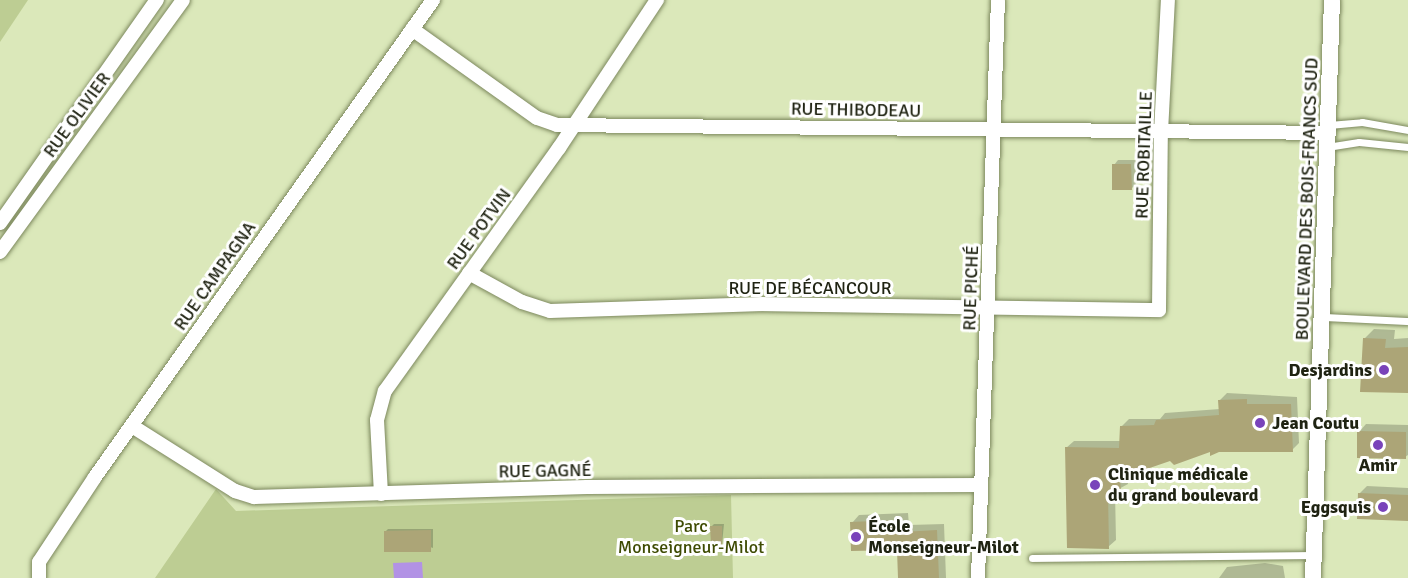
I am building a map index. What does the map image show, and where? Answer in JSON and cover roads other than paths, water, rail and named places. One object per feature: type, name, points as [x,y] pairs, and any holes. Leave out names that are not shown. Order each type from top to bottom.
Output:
[{"type":"street","name":"RUE OLIVIER","points":[[0,223],[157,0]]},
{"type":"street","name":"RUE OLIVIER","points":[[3,242],[183,0]]},
{"type":"street","name":"RUE CAMPAGNA","points":[[39,578],[39,562],[132,426],[433,0]]},
{"type":"street","name":"RUE POTVIN","points":[[381,494],[378,406],[575,124],[657,0]]},
{"type":"street","name":"RUE PICHÉ","points":[[978,578],[996,130],[998,0]]},
{"type":"street","name":"RUE ROBITAILLE","points":[[1159,310],[1161,132],[1168,0]]},
{"type":"street","name":"BOULEVARD DES BOIS-FRANCS SUD","points":[[1313,578],[1332,0]]},
{"type":"street","name":"RUE THIBODEAU","points":[[412,30],[537,118],[557,125],[1328,135]]},
{"type":"street","name":"RUE DE BÉCANCOUR","points":[[469,273],[522,302],[550,311],[764,304],[1159,310]]},
{"type":"street","name":"RUE GAGNÉ","points":[[132,426],[235,491],[254,497],[555,488],[980,485]]},
{"type":"lane","points":[[124,46],[140,59]]},
{"type":"lane","points":[[1328,135],[1362,122],[1408,130]]},
{"type":"lane","points":[[1328,135],[1359,142],[1408,147]]},
{"type":"lane","points":[[1323,317],[1408,321]]},
{"type":"lane","points":[[1032,558],[1315,555]]},
{"type":"place","name":"Desjardins","points":[[1384,370]]},
{"type":"place","name":"Jean Coutu","points":[[1260,423]]},
{"type":"place","name":"Amir","points":[[1378,445]]},
{"type":"place","name":"Clinique médicale du grand boulevard","points":[[1095,485]]},
{"type":"place","name":"Eggsquis","points":[[1383,507]]},
{"type":"place","name":"École Monseigneur-Milot","points":[[856,537]]},
{"type":"park label","name":"Parc Monseigneur-Milot","points":[[691,537]]}]
